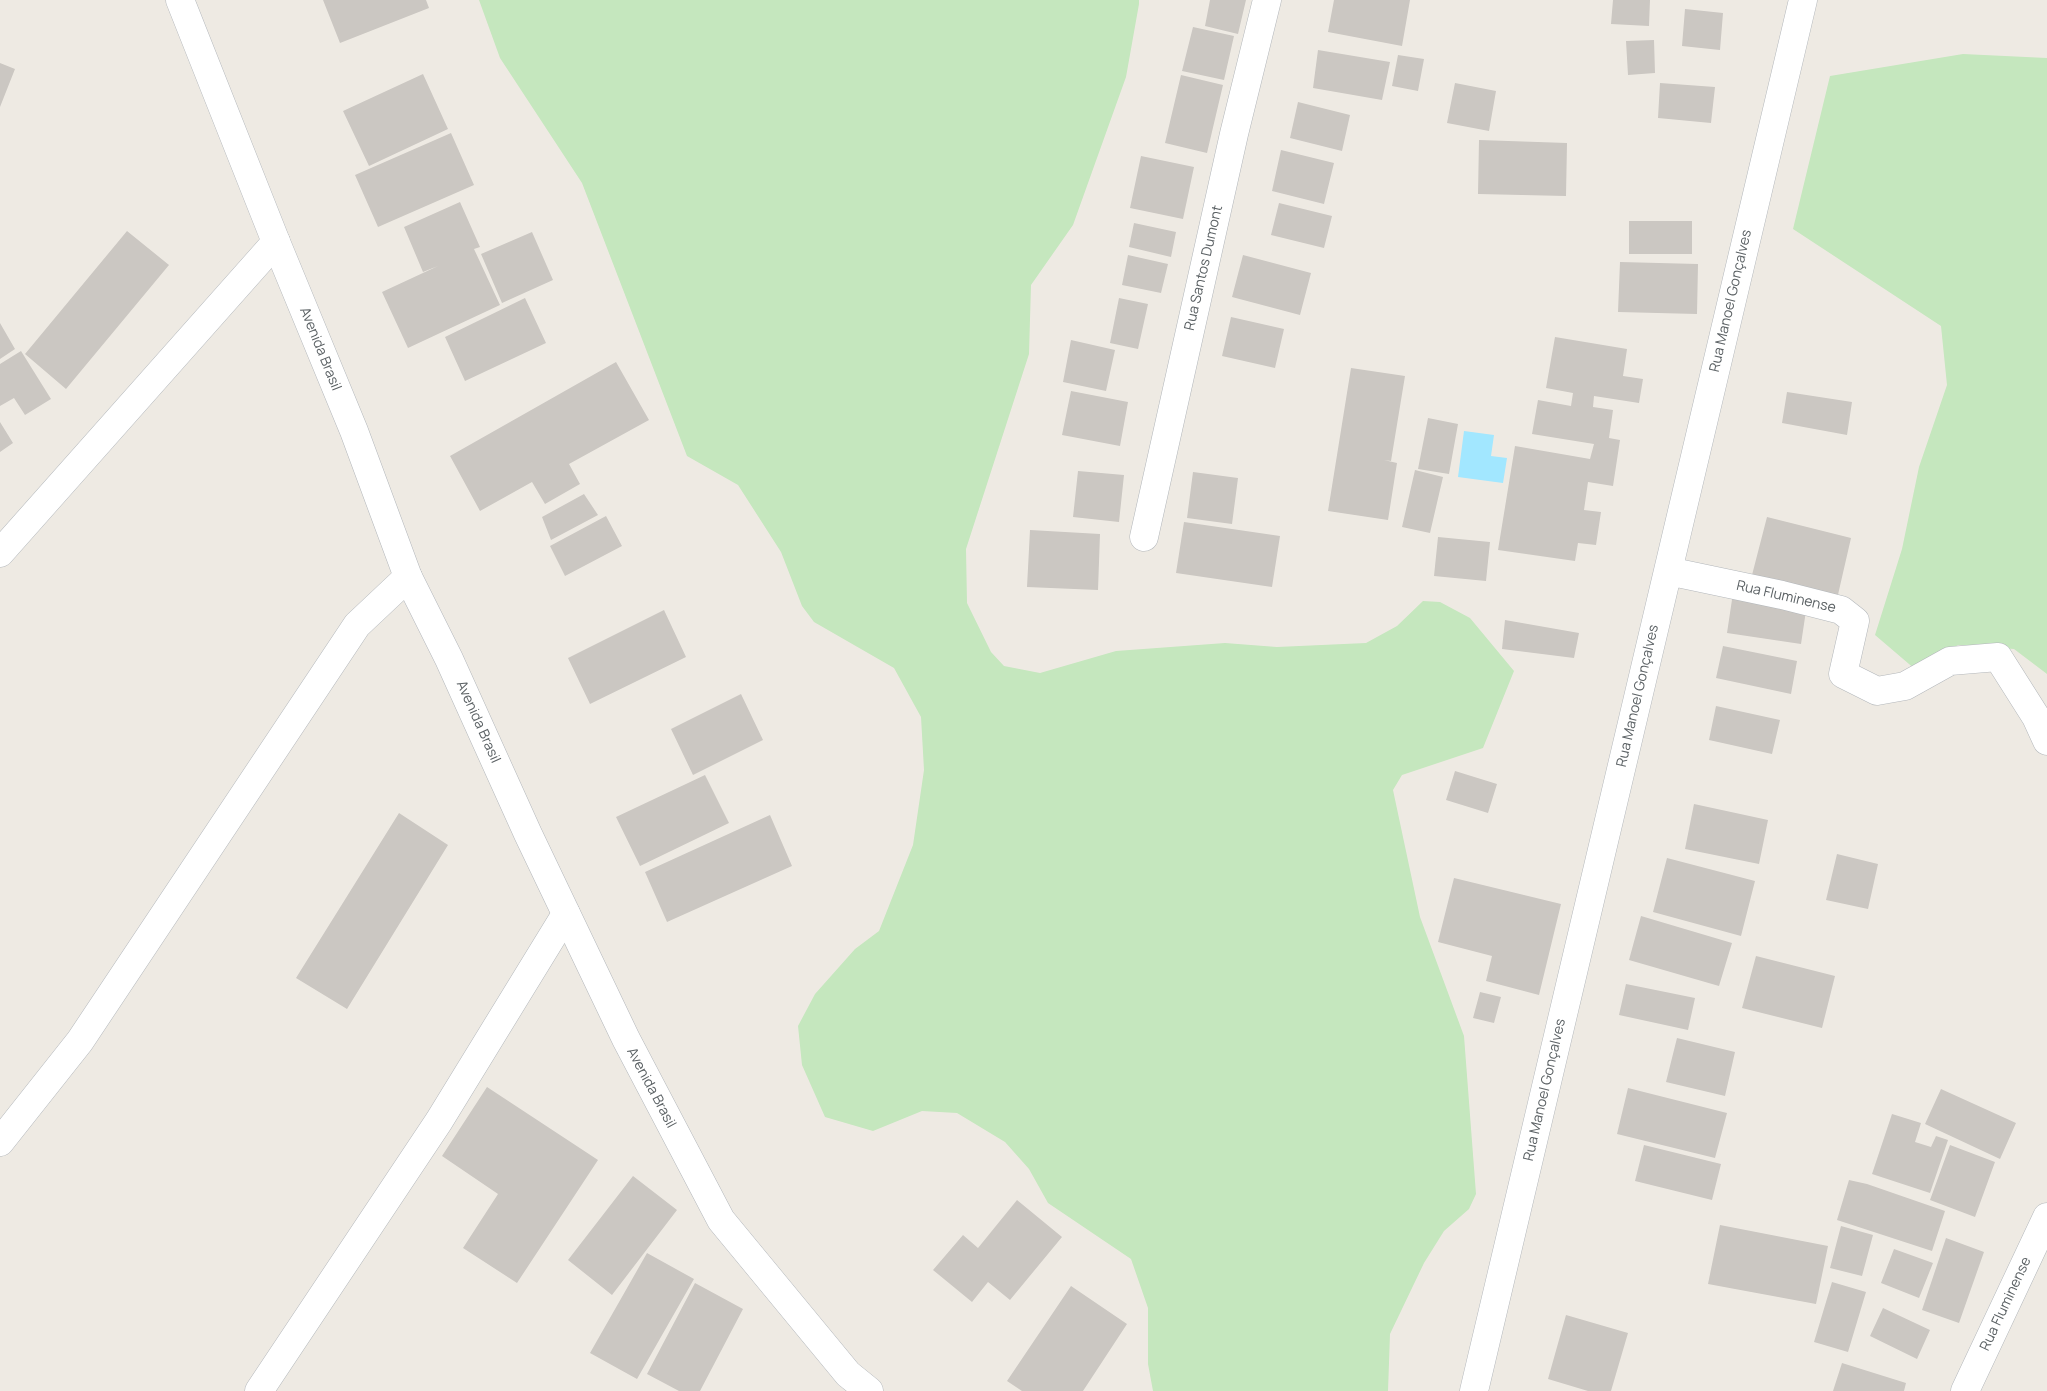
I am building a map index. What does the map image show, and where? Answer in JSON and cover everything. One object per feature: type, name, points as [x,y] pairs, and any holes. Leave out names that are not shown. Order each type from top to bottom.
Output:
[{"type":"street","name":"Avenida Brasil","points":[[180,0],[276,242],[354,430],[408,577],[449,659],[566,914],[626,1039],[721,1220],[848,1374],[868,1391]]},
{"type":"street","name":"Rua Santos Dumont","points":[[1144,537],[1234,134],[1267,0]]},
{"type":"street","name":"Rua Manoel Gonçalves","points":[[1474,1391],[1803,0]]},
{"type":"street","points":[[0,553],[276,242]]},
{"type":"street","name":"Rua Fluminense","points":[[1668,571],[1782,595],[1841,610],[1855,621],[1843,674],[1877,691],[1905,686],[1950,660],[1998,657],[2036,717],[2047,741]]},
{"type":"street","points":[[0,1142],[80,1042],[357,625],[408,577]]},
{"type":"street","points":[[259,1391],[439,1122],[566,914]]},
{"type":"street","name":"Rua Fluminense","points":[[1965,1391],[2047,1217]]},
{"type":"green space","points":[[479,0],[1139,0],[1126,77],[1073,225],[1031,285],[1029,354],[966,549],[967,603],[991,652],[1004,666],[1040,673],[1116,651],[1225,643],[1277,647],[1366,643],[1397,626],[1423,601],[1440,602],[1470,618],[1514,671],[1483,748],[1402,775],[1393,790],[1420,917],[1464,1036],[1476,1194],[1469,1209],[1444,1231],[1424,1263],[1390,1334],[1388,1391],[1153,1391],[1148,1364],[1148,1308],[1131,1259],[1048,1203],[1029,1169],[1005,1142],[957,1113],[922,1111],[873,1131],[825,1117],[802,1065],[798,1026],[815,994],[855,949],[879,931],[913,845],[924,770],[921,717],[894,668],[814,622],[802,606],[781,552],[738,485],[687,456],[582,183],[500,58]]},
{"type":"green space","points":[[1963,54],[2047,58],[2047,674],[2014,649],[1958,645],[1916,670],[1875,635],[1902,549],[1919,467],[1947,385],[1941,326],[1793,229],[1830,76]]},
{"type":"water","points":[[1464,431],[1494,435],[1491,456],[1507,458],[1503,483],[1458,477]]},
{"type":"building","points":[[323,0],[426,0],[429,8],[340,43]]},
{"type":"building","points":[[1210,0],[1246,0],[1238,34],[1205,26]]},
{"type":"building","points":[[1334,0],[1410,0],[1402,46],[1328,32]]},
{"type":"building","points":[[1613,0],[1650,0],[1649,26],[1611,24]]},
{"type":"building","points":[[1685,9],[1723,13],[1720,50],[1682,46]]},
{"type":"building","points":[[1193,27],[1234,36],[1224,80],[1182,71]]},
{"type":"building","points":[[1654,40],[1655,73],[1628,75],[1626,41]]},
{"type":"building","points":[[1318,50],[1390,62],[1382,100],[1313,88]]},
{"type":"building","points":[[1398,55],[1424,59],[1418,91],[1392,86]]},
{"type":"building","points":[[0,63],[15,69],[0,107]]},
{"type":"building","points":[[423,74],[448,129],[369,166],[343,111]]},
{"type":"building","points":[[1181,75],[1223,85],[1207,153],[1165,143]]},
{"type":"building","points":[[1455,83],[1496,91],[1489,131],[1447,123]]},
{"type":"building","points":[[1660,83],[1715,87],[1711,123],[1658,118]]},
{"type":"building","points":[[1298,102],[1350,115],[1342,151],[1290,138]]},
{"type":"building","points":[[451,133],[474,185],[378,227],[355,175]]},
{"type":"building","points":[[1479,140],[1567,143],[1566,196],[1478,194]]},
{"type":"building","points":[[1281,150],[1334,163],[1324,204],[1272,191]]},
{"type":"building","points":[[1141,156],[1194,167],[1183,219],[1130,208]]},
{"type":"building","points":[[460,202],[480,247],[474,249],[500,305],[408,348],[382,292],[438,266],[423,272],[404,227]]},
{"type":"building","points":[[1279,203],[1332,216],[1324,248],[1271,235]]},
{"type":"building","points":[[1629,221],[1692,221],[1692,254],[1629,254]]},
{"type":"building","points":[[1134,223],[1176,232],[1171,257],[1129,247]]},
{"type":"building","points":[[127,231],[169,265],[66,389],[25,354]]},
{"type":"building","points":[[532,232],[553,280],[502,303],[481,254]]},
{"type":"building","points":[[1128,255],[1168,264],[1161,293],[1122,285]]},
{"type":"building","points":[[1243,255],[1311,273],[1300,315],[1232,297]]},
{"type":"building","points":[[1620,262],[1698,264],[1697,314],[1618,312]]},
{"type":"building","points":[[525,298],[546,343],[465,381],[445,337]]},
{"type":"building","points":[[1119,298],[1148,304],[1138,349],[1110,343]]},
{"type":"building","points":[[1231,317],[1284,329],[1275,368],[1222,356]]},
{"type":"building","points":[[0,323],[15,349],[0,359]]},
{"type":"building","points":[[1555,337],[1627,349],[1623,376],[1643,379],[1639,403],[1594,396],[1593,407],[1613,410],[1609,438],[1620,440],[1613,486],[1588,482],[1584,510],[1601,512],[1596,545],[1578,543],[1575,561],[1498,550],[1515,446],[1590,459],[1594,444],[1532,434],[1538,400],[1571,406],[1573,393],[1546,388]]},
{"type":"building","points":[[1071,340],[1115,350],[1106,391],[1063,382]]},
{"type":"building","points":[[21,351],[51,399],[25,415],[14,398],[0,406],[0,364]]},
{"type":"building","points":[[616,362],[649,420],[569,464],[580,484],[545,504],[532,482],[480,511],[450,456]]},
{"type":"building","points":[[1351,368],[1405,376],[1391,461],[1384,460],[1397,463],[1388,520],[1328,511]]},
{"type":"building","points":[[1071,391],[1128,402],[1120,446],[1062,435]]},
{"type":"building","points":[[1787,392],[1852,402],[1847,435],[1782,423]]},
{"type":"building","points":[[1428,418],[1458,424],[1449,474],[1418,469]]},
{"type":"building","points":[[0,422],[13,443],[0,452]]},
{"type":"building","points":[[1415,470],[1443,477],[1430,533],[1402,527]]},
{"type":"building","points":[[1078,471],[1124,475],[1119,522],[1073,517]]},
{"type":"building","points":[[1193,472],[1238,478],[1232,524],[1187,518]]},
{"type":"building","points":[[584,494],[598,515],[551,540],[542,517]]},
{"type":"building","points":[[606,516],[622,546],[565,576],[550,546]]},
{"type":"building","points":[[1767,517],[1851,538],[1837,599],[1752,575]]},
{"type":"building","points":[[1184,522],[1280,536],[1272,587],[1176,573]]},
{"type":"building","points":[[1030,530],[1100,534],[1098,590],[1027,587]]},
{"type":"building","points":[[1438,537],[1490,542],[1486,581],[1434,576]]},
{"type":"building","points":[[1733,593],[1807,604],[1801,644],[1727,633]]},
{"type":"building","points":[[664,610],[686,657],[590,704],[568,658]]},
{"type":"building","points":[[1505,620],[1579,633],[1574,658],[1502,649]]},
{"type":"building","points":[[1723,646],[1797,661],[1791,694],[1716,678]]},
{"type":"building","points":[[741,694],[763,740],[693,775],[671,729]]},
{"type":"building","points":[[1716,706],[1780,720],[1772,754],[1709,740]]},
{"type":"building","points":[[1455,771],[1497,784],[1488,813],[1446,800]]},
{"type":"building","points":[[705,775],[729,823],[640,866],[616,817]]},
{"type":"building","points":[[1694,804],[1768,820],[1759,864],[1685,849]]},
{"type":"building","points":[[399,813],[448,845],[347,1009],[296,978]]},
{"type":"building","points":[[770,815],[792,866],[667,922],[645,872]]},
{"type":"building","points":[[1837,854],[1878,864],[1868,909],[1826,900]]},
{"type":"building","points":[[1667,858],[1755,881],[1741,936],[1653,912]]},
{"type":"building","points":[[1454,878],[1561,904],[1539,995],[1486,981],[1492,956],[1438,942]]},
{"type":"building","points":[[1641,916],[1732,943],[1719,986],[1629,960]]},
{"type":"building","points":[[1756,956],[1835,976],[1822,1028],[1742,1008]]},
{"type":"building","points":[[1626,984],[1695,998],[1688,1030],[1619,1015]]},
{"type":"building","points":[[1480,992],[1501,997],[1494,1023],[1473,1018]]},
{"type":"building","points":[[1677,1038],[1735,1052],[1725,1096],[1666,1082]]},
{"type":"building","points":[[487,1087],[598,1160],[517,1283],[463,1248],[498,1194],[442,1156]]},
{"type":"building","points":[[1628,1088],[1727,1113],[1715,1158],[1617,1134]]},
{"type":"building","points":[[1941,1089],[2016,1123],[2000,1159],[1925,1124]]},
{"type":"building","points":[[1892,1114],[1921,1123],[1915,1142],[1931,1147],[1936,1136],[1948,1140],[1930,1193],[1872,1174]]},
{"type":"building","points":[[1644,1145],[1721,1164],[1712,1200],[1635,1181]]},
{"type":"building","points":[[1950,1145],[1995,1162],[1975,1217],[1930,1200]]},
{"type":"building","points":[[633,1176],[677,1210],[612,1295],[568,1260]]},
{"type":"building","points":[[1849,1180],[1867,1184],[1945,1211],[1932,1251],[1837,1220]]},
{"type":"building","points":[[1017,1200],[1062,1237],[1010,1300],[988,1282],[972,1302],[933,1270],[963,1235],[978,1248]]},
{"type":"building","points":[[1720,1225],[1828,1246],[1816,1304],[1708,1284]]},
{"type":"building","points":[[1841,1226],[1873,1235],[1862,1276],[1830,1268]]},
{"type":"building","points":[[1946,1238],[1984,1252],[1959,1323],[1922,1310]]},
{"type":"building","points":[[1894,1249],[1933,1263],[1919,1298],[1881,1283]]},
{"type":"building","points":[[647,1253],[694,1279],[637,1379],[590,1353]]},
{"type":"building","points":[[1832,1282],[1866,1292],[1848,1352],[1814,1342]]},
{"type":"building","points":[[695,1283],[743,1309],[700,1391],[679,1391],[647,1374]]},
{"type":"building","points":[[1071,1286],[1127,1324],[1083,1391],[1022,1391],[1007,1381]]},
{"type":"building","points":[[1883,1308],[1930,1330],[1917,1359],[1870,1336]]},
{"type":"building","points":[[1566,1315],[1628,1333],[1611,1391],[1588,1391],[1548,1379]]},
{"type":"building","points":[[1842,1363],[1906,1383],[1904,1391],[1833,1391]]}]
